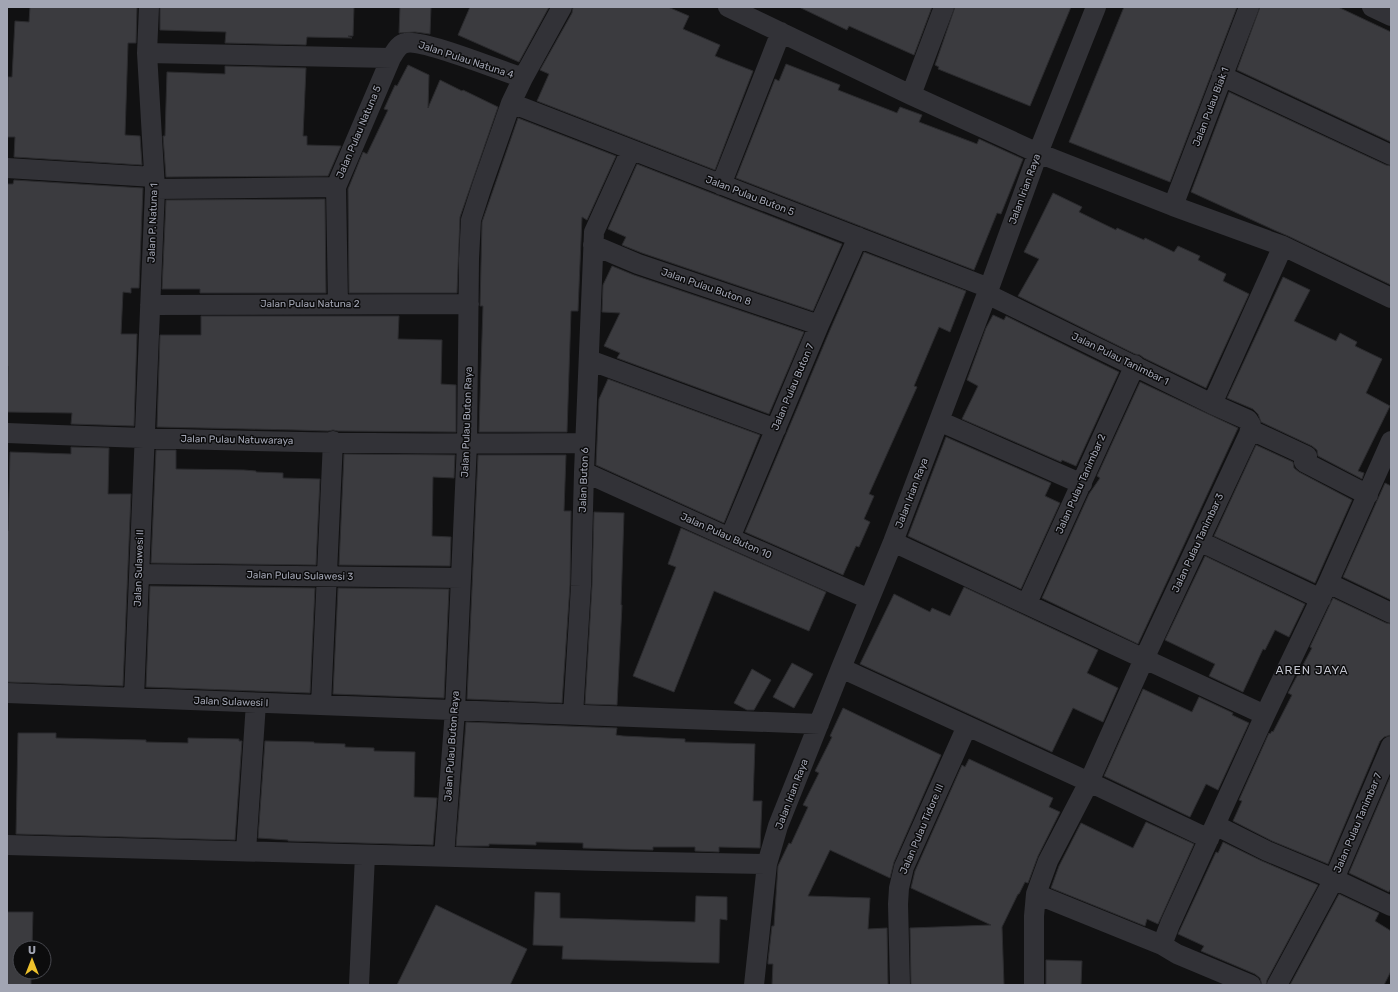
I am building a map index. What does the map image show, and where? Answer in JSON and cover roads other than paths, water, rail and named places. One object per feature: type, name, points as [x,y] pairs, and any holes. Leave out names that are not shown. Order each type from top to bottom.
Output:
[{"type":"street","name":"Jalan P. Natuna 1","points":[[144,438],[155,183],[147,53],[149,7]]},
{"type":"street","name":"Jalan Pulau Buton Raya","points":[[444,857],[455,710],[467,444],[470,304],[469,259],[471,220],[511,104],[523,78],[562,7]]},
{"type":"street","points":[[728,7],[911,95],[1038,153],[1174,206],[1283,246],[1391,298]]},
{"type":"street","points":[[911,95],[944,7]]},
{"type":"street","name":"Jalan Irian Raya","points":[[754,985],[767,864],[778,826],[893,542],[988,291],[1038,153],[1096,7]]},
{"type":"street","name":"Jalan Pulau Biak 1","points":[[1174,206],[1249,7]]},
{"type":"street","points":[[1372,7],[1391,16]]},
{"type":"street","points":[[722,185],[781,32]]},
{"type":"street","name":"Jalan Pulau Natuna 4","points":[[391,58],[401,44],[412,43],[443,51],[523,78]]},
{"type":"street","points":[[147,53],[391,58]]},
{"type":"street","name":"Jalan Pulau Natuna 5","points":[[338,304],[336,187],[391,58]]},
{"type":"street","points":[[1222,76],[1391,155]]},
{"type":"street","name":"Jalan Pulau Buton 5","points":[[511,104],[858,237],[988,291]]},
{"type":"street","name":"Jalan Buton 6","points":[[574,715],[581,586],[585,443],[594,232],[631,150]]},
{"type":"street","points":[[7,168],[155,183],[336,187]]},
{"type":"street","name":"Jalan Pulau Buton 7","points":[[730,538],[819,325],[858,237]]},
{"type":"street","name":"Jalan Pulau Buton 8","points":[[593,245],[638,264],[819,325]]},
{"type":"street","points":[[1212,404],[1283,246]]},
{"type":"street","name":"Jalan Pulau Tanimbar 1","points":[[988,291],[1212,404],[1248,420],[1251,428],[1307,456],[1304,462],[1368,495]]},
{"type":"street","name":"Jalan Pulau Natuna 2","points":[[150,305],[470,304]]},
{"type":"street","points":[[589,360],[776,429]]},
{"type":"street","name":"Jalan Pulau Tanimbar 2","points":[[1027,603],[1135,365]]},
{"type":"street","points":[[939,421],[1082,484]]},
{"type":"street","name":"Jalan Pulau Tanimbar 3","points":[[1034,985],[1034,916],[1036,894],[1048,862],[1089,782],[1251,428]]},
{"type":"street","name":"Jalan Pulau Natuwaraya","points":[[7,433],[144,438],[467,444]]},
{"type":"street","name":"Jalan Sulawesi II","points":[[134,698],[144,438]]},
{"type":"street","points":[[321,705],[333,442]]},
{"type":"street","points":[[1162,945],[1170,924],[1265,715],[1368,495],[1387,464],[1391,442]]},
{"type":"street","points":[[467,444],[585,443]]},
{"type":"street","name":"Jalan Pulau Buton 10","points":[[584,472],[870,599]]},
{"type":"street","points":[[1199,541],[1324,591],[1391,612]]},
{"type":"street","points":[[893,542],[1265,715]]},
{"type":"street","name":"Jalan Pulau Sulawesi 3","points":[[139,574],[461,578]]},
{"type":"street","points":[[841,668],[1089,782],[1212,832],[1267,851],[1334,879],[1391,906]]},
{"type":"street","name":"Jalan Sulawesi I","points":[[7,694],[819,724]]},
{"type":"street","points":[[246,851],[256,703]]},
{"type":"street","name":"Jalan Pulau Tidore III","points":[[900,985],[898,904],[899,888],[904,867],[967,726]]},
{"type":"street","name":"Jalan Pulau Tanimbar 7","points":[[1277,985],[1334,879],[1389,757]]},
{"type":"street","points":[[7,845],[604,862],[767,864]]},
{"type":"street","points":[[359,985],[365,855]]},
{"type":"street","points":[[1036,894],[1162,945],[1224,980],[1251,985]]},
{"type":"district","name":"AREN JAYA","points":[[1312,670]]}]
